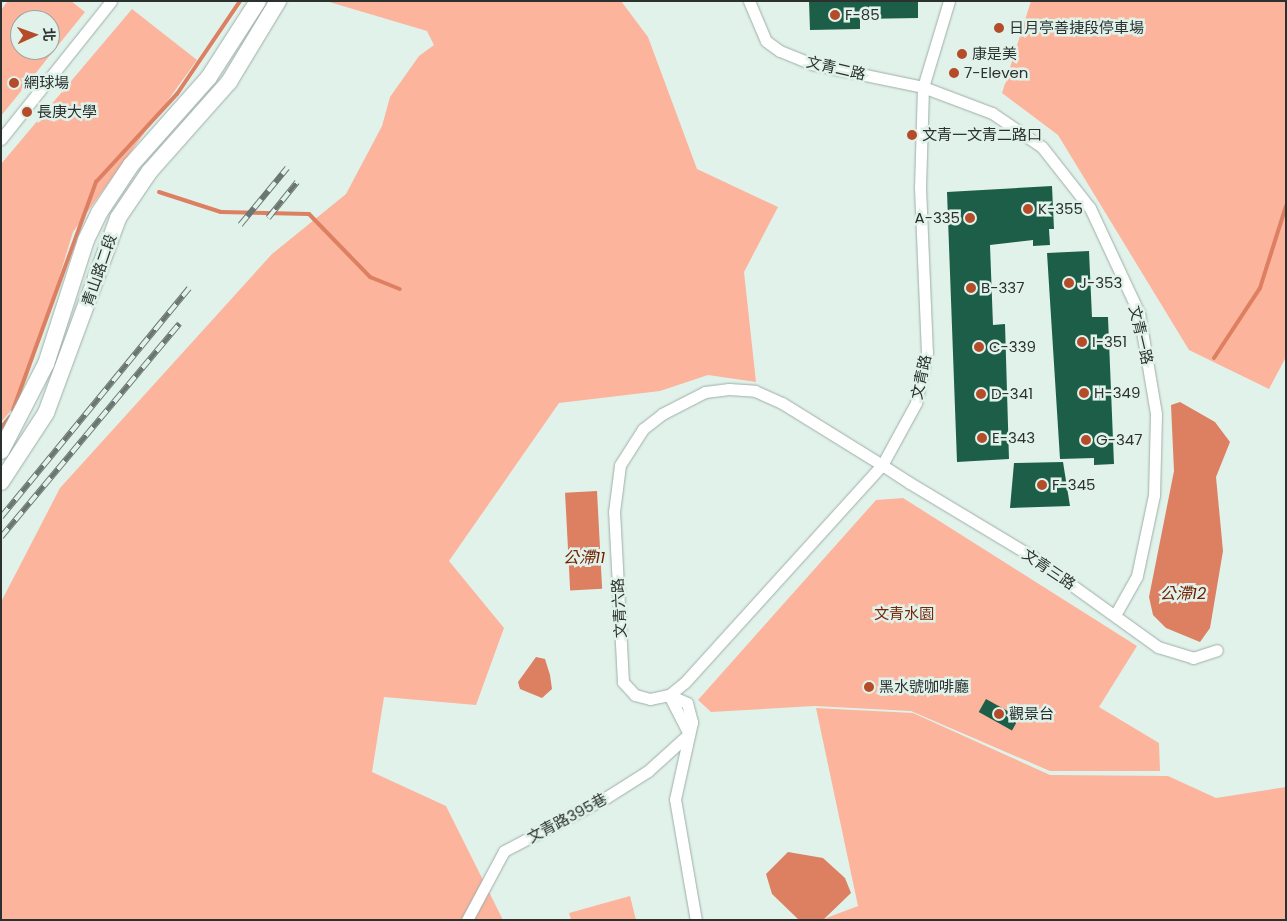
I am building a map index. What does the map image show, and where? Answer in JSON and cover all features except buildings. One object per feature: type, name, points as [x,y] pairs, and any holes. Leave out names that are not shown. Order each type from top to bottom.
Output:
[{"type":"street","points":[[1,139],[111,1]]},
{"type":"street","name":"青山路二段","points":[[1,451],[46,364],[99,213],[131,166],[209,77],[258,1]]},
{"type":"street","name":"青山路二段","points":[[1,482],[46,413],[118,218],[150,171],[229,82],[278,1]]},
{"type":"street","name":"文青二路","points":[[749,1],[766,41],[780,51],[812,64],[923,87]]},
{"type":"street","name":"文青路","points":[[668,695],[882,464],[916,403],[927,352],[920,187],[923,87],[949,1]]},
{"type":"street","name":"文青一路","points":[[923,87],[992,113],[1042,147],[1090,208],[1139,313],[1156,414],[1154,495],[1137,576],[1114,615]]},
{"type":"street","name":"文青六路","points":[[668,695],[650,699],[635,695],[623,682],[615,489],[620,466],[643,429],[683,400],[705,392],[755,391],[882,464]]},
{"type":"street","name":"文青三路","points":[[882,464],[1030,555],[1158,647],[1182,656],[1194,658],[1217,650]]},
{"type":"street","points":[[668,695],[687,703],[692,722],[675,799],[696,920]]},
{"type":"street","name":"文青路395巷","points":[[467,920],[504,851],[607,797],[648,771],[689,734]]},
{"type":"green space","name":"網球場","points":[[8,1],[71,1],[85,12],[60,43],[60,10],[10,10],[10,60],[46,60],[1,116],[1,10]]},
{"type":"green space","points":[[326,1],[621,1],[648,37],[697,169],[778,207],[744,272],[756,382],[708,375],[660,391],[559,403],[449,561],[504,628],[476,705],[384,697],[372,772],[446,806],[503,920],[1,920],[1,602],[60,488],[272,254],[346,194],[382,126],[390,97],[419,56],[434,45],[427,31]]},
{"type":"green space","points":[[1031,1],[1286,1],[1286,357],[1269,389],[1189,350],[1058,135],[1002,93]]},
{"type":"green space","points":[[132,9],[197,60],[73,232],[40,340],[15,406],[1,422],[1,164]]},
{"type":"green space","name":"文青水園","points":[[903,498],[1137,646],[1099,707],[1159,743],[1160,771],[1050,771],[911,711],[814,706],[711,712],[698,700],[876,500]]},
{"type":"green space","points":[[816,708],[913,713],[1050,775],[1168,776],[1216,798],[1286,787],[1286,920],[821,920],[858,906]]},
{"type":"green space","points":[[630,896],[636,920],[571,920],[569,913]]},
{"type":"water","name":"公滯12","points":[[1180,402],[1215,422],[1230,442],[1216,477],[1223,551],[1210,628],[1200,642],[1166,628],[1153,615],[1149,597],[1174,471],[1171,405]]},
{"type":"water","name":"公滯11","points":[[597,491],[602,589],[570,591],[565,493]]},
{"type":"water","points":[[536,657],[545,659],[550,675],[552,689],[542,698],[520,689],[518,682]]},
{"type":"water","points":[[788,852],[823,858],[845,878],[851,893],[823,920],[799,920],[772,894],[766,874]]},
{"type":"waterway","points":[[13,410],[96,182],[177,94],[240,1]]},
{"type":"waterway","points":[[159,192],[221,212],[309,214],[370,277],[400,289]]},
{"type":"waterway","points":[[1214,358],[1260,288],[1286,206]]},
{"type":"waterway","points":[[1,428],[10,417]]},
{"type":"railway","points":[[240,225],[287,168]]},
{"type":"railway","points":[[268,218],[297,182]]},
{"type":"railway","points":[[1,517],[189,288]]},
{"type":"railway","points":[[1,537],[179,324]]},
{"type":"place","name":"F-85","points":[[835,15]]},
{"type":"place","name":"日月亭善捷段停車場","points":[[999,28]]},
{"type":"place","name":"康是美","points":[[962,54]]},
{"type":"place","name":"7-Eleven","points":[[954,73]]},
{"type":"place","name":"網球場","points":[[14,83]]},
{"type":"place","name":"長庚大學","points":[[27,112]]},
{"type":"place","name":"文青一文青二路口","points":[[912,135]]},
{"type":"place","name":"K-355","points":[[1028,209]]},
{"type":"place","name":"A-335","points":[[970,218]]},
{"type":"place","name":"J-353","points":[[1069,283]]},
{"type":"place","name":"B-337","points":[[971,288]]},
{"type":"place","name":"I-351","points":[[1082,342]]},
{"type":"place","name":"C-339","points":[[979,347]]},
{"type":"place","name":"H-349","points":[[1084,393]]},
{"type":"place","name":"D-341","points":[[981,394]]},
{"type":"place","name":"E-343","points":[[982,438]]},
{"type":"place","name":"G-347","points":[[1086,440]]},
{"type":"place","name":"F-345","points":[[1042,485]]},
{"type":"place","name":"黑水號咖啡廳","points":[[869,687]]},
{"type":"place","name":"觀景台","points":[[999,714]]}]
